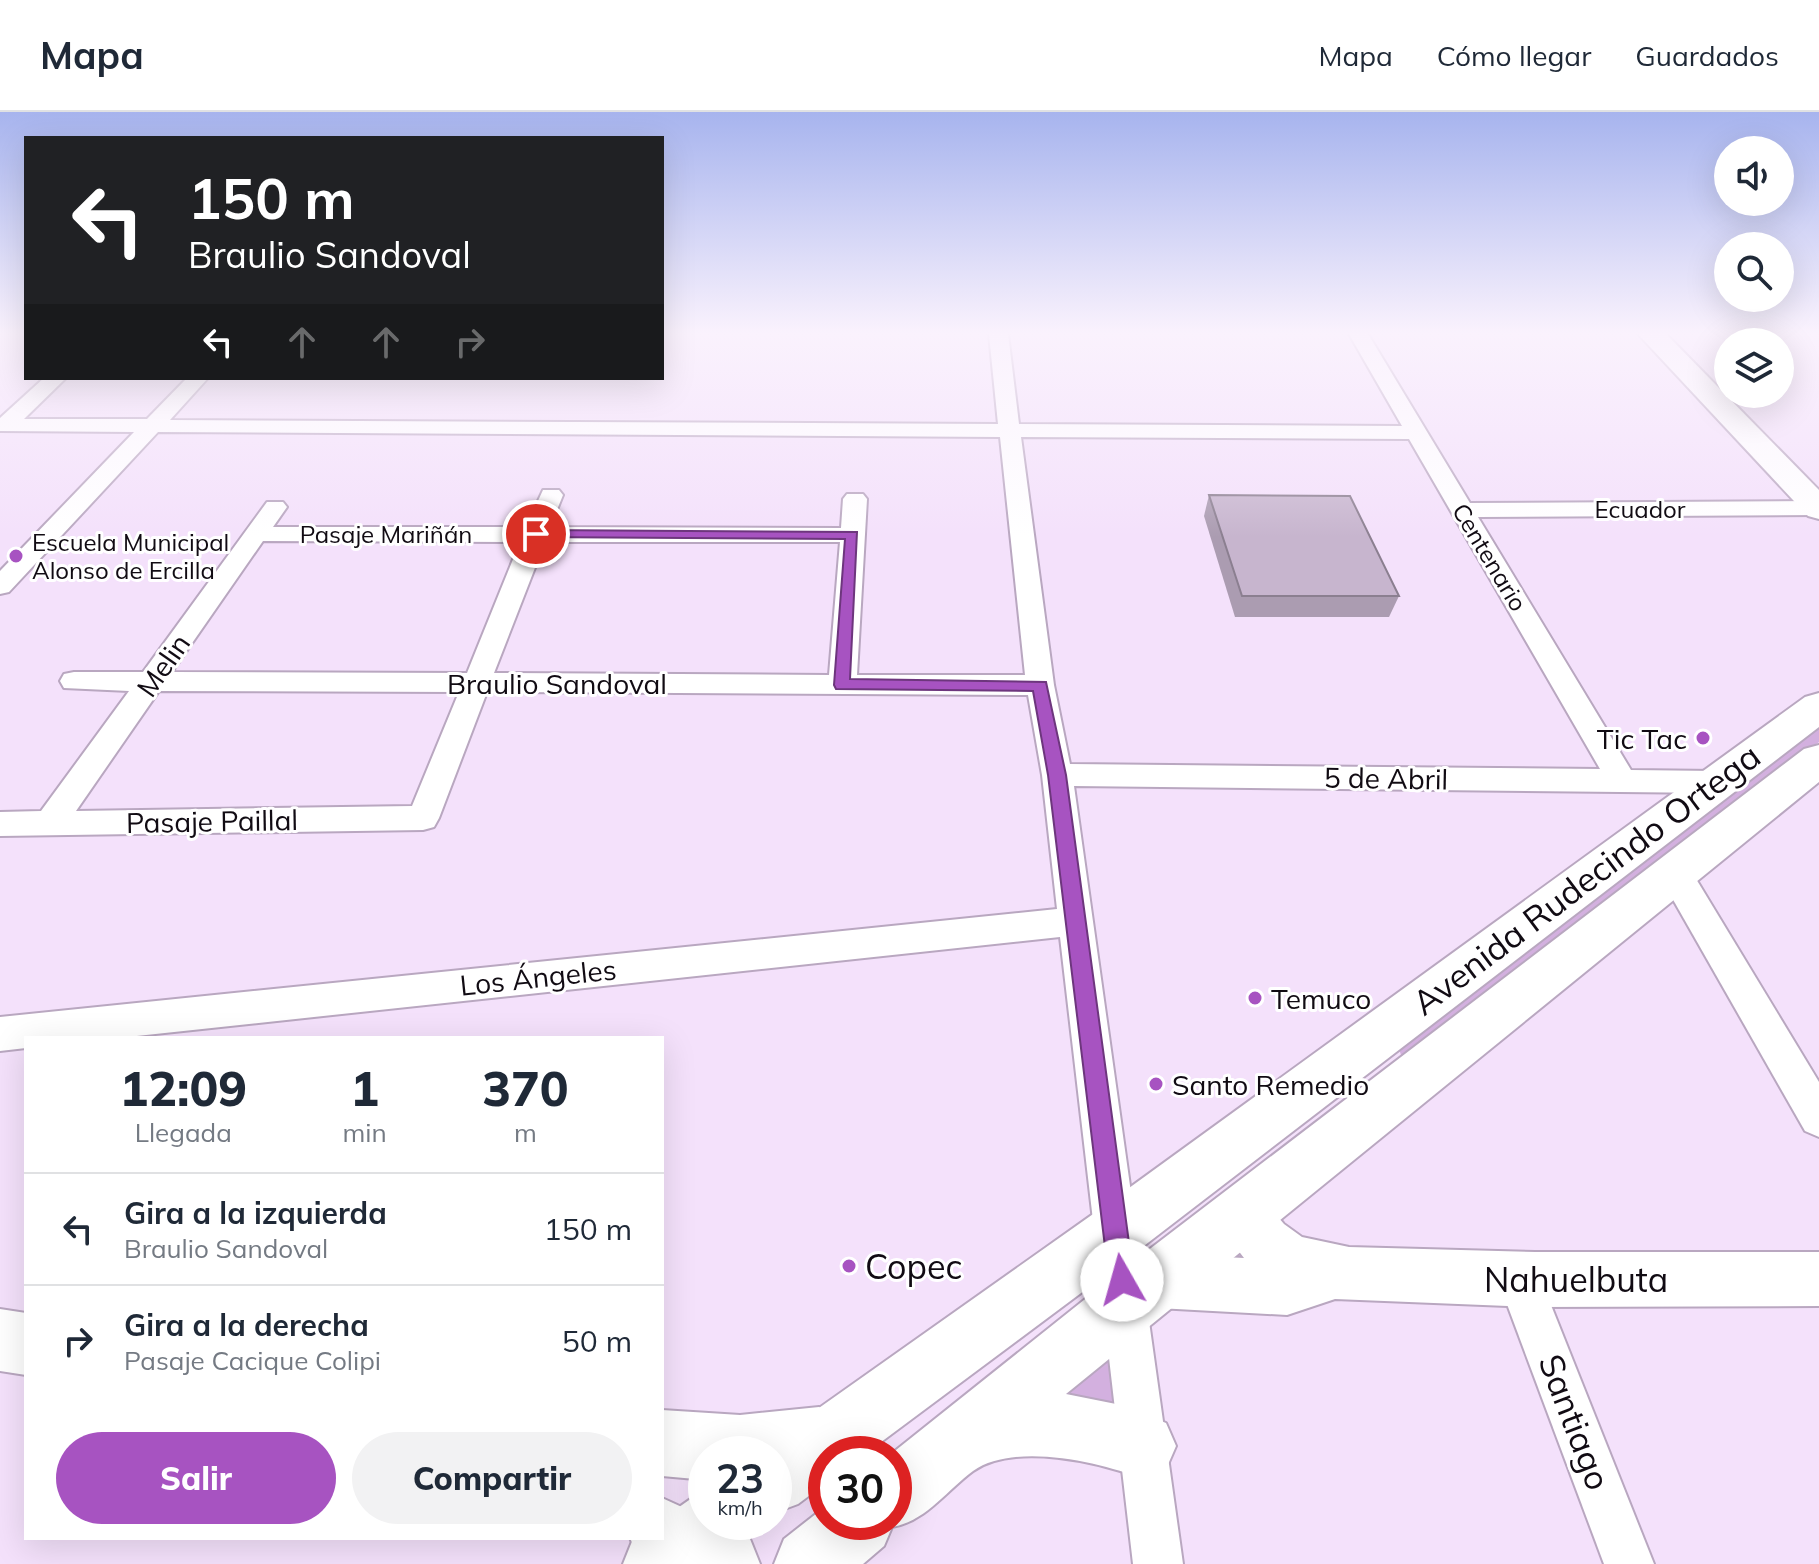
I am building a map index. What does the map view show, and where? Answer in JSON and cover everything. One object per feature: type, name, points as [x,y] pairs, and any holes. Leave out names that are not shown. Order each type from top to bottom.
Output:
[{"type":"main road","points":[[1716,402],[1818,508]]},
{"type":"main road","points":[[1753,408],[1819,470]]},
{"type":"main road","name":"Avenida Rudecindo Ortega","points":[[834,1436],[1116,1232],[1819,707]]},
{"type":"main road","name":"Avenida Rudecindo Ortega","points":[[912,1479],[1141,1293],[1675,873],[1812,771]]},
{"type":"main road","points":[[0,1340],[24,1344]]},
{"type":"main road","points":[[955,1444],[986,1432],[1019,1425],[1051,1423],[1114,1434],[1143,1446]]},
{"type":"main road","points":[[664,1443],[711,1450],[773,1449],[808,1442]]},
{"type":"main road","points":[[809,1564],[838,1540]]},
{"type":"street","points":[[2,425],[29,402]]},
{"type":"street","points":[[0,586],[175,402]]},
{"type":"street","points":[[1006,402],[1040,685],[1057,775],[1116,1232],[1141,1293],[1143,1446],[1158,1564]]},
{"type":"street","name":"Centenario","points":[[1398,402],[1622,781]]},
{"type":"street","points":[[2,425],[1416,433]]},
{"type":"street","points":[[477,683],[551,495]]},
{"type":"street","points":[[842,685],[855,499]]},
{"type":"street","name":"Melin","points":[[50,823],[275,507]]},
{"type":"street","name":"Ecuador","points":[[1462,510],[1818,508]]},
{"type":"street","name":"Pasaje Mariñán","points":[[256,534],[852,535]]},
{"type":"street","name":"Braulio Sandoval","points":[[74,681],[1040,685]]},
{"type":"street","name":"Pasaje Paillal","points":[[0,824],[423,818],[477,683]]},
{"type":"street","name":"5 de Abril","points":[[1057,775],[1716,782]]},
{"type":"street","points":[[1675,873],[1819,1118]]},
{"type":"street","name":"Los Ángeles","points":[[0,1034],[1076,921]]},
{"type":"street","name":"Nahuelbuta","points":[[1242,1214],[1262,1241],[1276,1253],[1332,1273],[1520,1280],[1819,1279]]},
{"type":"street","name":"Nahuelbuta","points":[[1141,1293],[1287,1288],[1332,1273]]},
{"type":"street","name":"Santiago","points":[[1520,1280],[1629,1564]]},
{"type":"shaded area","points":[[1819,727],[1819,742],[1402,1058],[1397,1043]]},
{"type":"shaded area","points":[[1115,1353],[1122,1413],[1045,1410]]},
{"type":"building","points":[[1209,495],[1350,496],[1399,596],[1242,596]]},
{"type":"place","name":"Escuela Municipal Alonso de Ercilla","points":[[16,556]]},
{"type":"place","name":"Tic Tac","points":[[1703,738]]},
{"type":"place","name":"Temuco","points":[[1255,998]]},
{"type":"place","name":"Santo Remedio","points":[[1156,1084]]},
{"type":"place","name":"Copec","points":[[849,1266]]},
{"type":"route","points":[[536,534],[852,535],[842,685],[1040,685],[1057,775],[1122,1280]]}]
